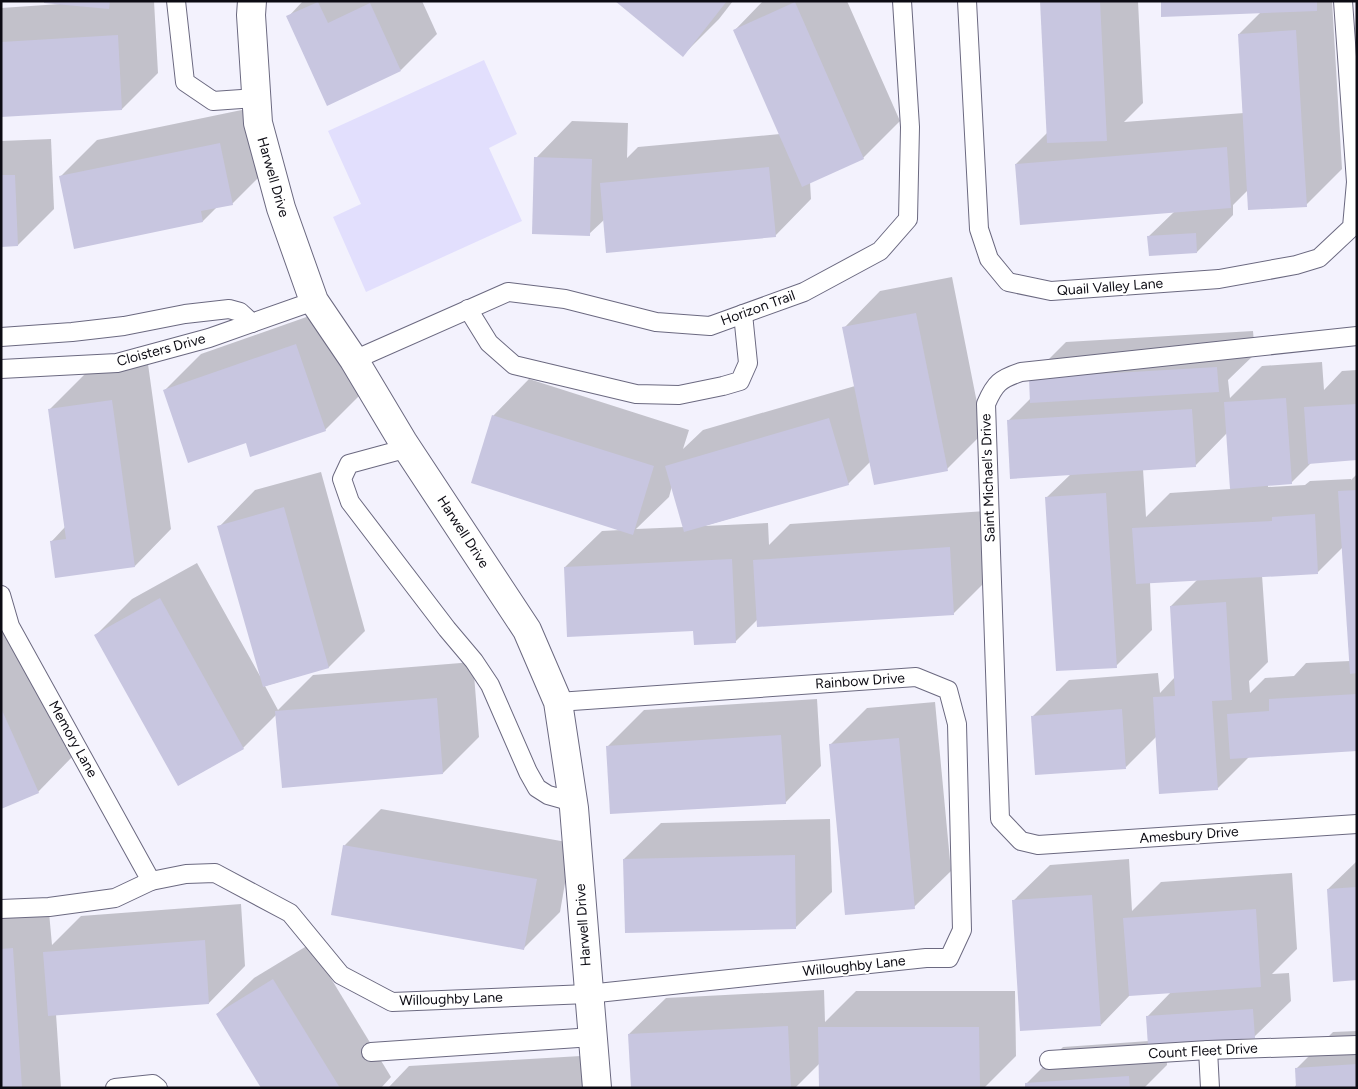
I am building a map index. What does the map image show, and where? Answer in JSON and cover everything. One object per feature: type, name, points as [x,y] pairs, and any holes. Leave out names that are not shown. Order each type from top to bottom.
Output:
[{"type":"street","name":"Harwell Drive","points":[[252,1],[251,15],[258,123],[280,208],[314,301],[354,360],[408,448],[527,630],[558,702],[574,802],[597,1088]]},
{"type":"lane","points":[[176,1],[185,82],[213,101],[256,98]]},
{"type":"lane","name":"Horizon Trail","points":[[354,360],[508,292],[565,299],[656,322],[710,326],[804,292],[880,251],[908,219],[910,127],[902,1]]},
{"type":"lane","name":"Quail Valley Lane","points":[[967,1],[979,229],[988,259],[1008,282],[1051,291],[1219,278],[1296,265],[1319,258],[1352,227],[1356,182],[1343,1]]},
{"type":"lane","name":"Cloisters Drive","points":[[1,369],[117,363],[208,338],[314,301]]},
{"type":"lane","points":[[1,337],[124,326],[185,314],[229,309],[240,312],[252,323]]},
{"type":"lane","points":[[468,309],[489,343],[514,365],[636,394],[670,395],[679,395],[723,386],[740,380],[748,363],[743,314]]},
{"type":"lane","name":"Saint Michael's Drive","points":[[1021,841],[1000,819],[986,404],[992,389],[1004,378],[1021,372],[1357,336]]},
{"type":"lane","points":[[408,448],[349,464],[342,479],[350,502],[447,629],[474,661],[490,685],[528,772],[537,788],[548,796],[574,802]]},
{"type":"lane","name":"Memory Lane","points":[[1,595],[10,626],[151,881]]},
{"type":"lane","name":"Rainbow Drive","points":[[558,702],[916,678],[948,690],[957,724],[962,930],[949,958]]},
{"type":"lane","name":"Amesbury Drive","points":[[1021,841],[1038,845],[1357,824]]},
{"type":"lane","name":"Willoughby Lane","points":[[1,909],[49,907],[115,898],[151,881],[186,874],[215,873],[290,913],[341,975],[392,1002],[588,994],[926,958],[949,958]]},
{"type":"lane","points":[[371,1052],[593,1037]]},
{"type":"lane","name":"Count Fleet Drive","points":[[1049,1060],[1208,1050],[1357,1045]]},
{"type":"lane","points":[[1208,1050],[1210,1088]]},
{"type":"lane","points":[[115,1088],[153,1084],[158,1088]]},
{"type":"shaded area","points":[[484,60],[517,134],[489,148],[522,221],[366,292],[333,217],[361,204],[328,131]]},
{"type":"building","points":[[44,1],[110,1],[109,9],[44,3]]},
{"type":"building","points":[[615,1],[727,1],[683,57]]},
{"type":"building","points":[[1040,1],[1100,1],[1107,141],[1047,143]]},
{"type":"building","points":[[1161,1],[1317,1],[1317,11],[1161,17]]},
{"type":"building","points":[[318,2],[328,23],[370,3],[401,71],[327,106],[286,16]]},
{"type":"building","points":[[795,2],[864,159],[802,187],[733,30]]},
{"type":"building","points":[[1296,30],[1307,207],[1248,210],[1238,34]]},
{"type":"building","points":[[118,35],[122,110],[1,117],[1,42]]},
{"type":"building","points":[[220,143],[233,205],[201,211],[203,222],[74,249],[59,176]]},
{"type":"building","points":[[1227,147],[1231,208],[1020,225],[1015,164]]},
{"type":"building","points":[[534,157],[592,159],[590,236],[532,234]]},
{"type":"building","points":[[769,167],[776,237],[606,253],[600,183]]},
{"type":"building","points":[[1,175],[15,175],[18,246],[1,247]]},
{"type":"building","points":[[1196,233],[1197,253],[1149,256],[1147,236]]},
{"type":"building","points":[[916,313],[948,471],[874,485],[842,327]]},
{"type":"building","points":[[296,344],[326,431],[250,457],[246,443],[188,463],[163,390]]},
{"type":"building","points":[[1217,367],[1219,392],[1030,403],[1029,378]]},
{"type":"building","points":[[1286,398],[1292,484],[1230,489],[1224,402]]},
{"type":"building","points":[[112,400],[135,567],[55,578],[50,541],[66,539],[48,409]]},
{"type":"building","points":[[1357,404],[1357,460],[1308,464],[1304,407]]},
{"type":"building","points":[[1192,409],[1196,467],[1010,479],[1007,420]]},
{"type":"building","points":[[492,415],[654,466],[633,535],[471,483]]},
{"type":"building","points":[[829,418],[849,485],[684,532],[665,466]]},
{"type":"building","points":[[1357,490],[1357,673],[1350,674],[1338,491]]},
{"type":"building","points":[[1106,493],[1117,668],[1056,671],[1045,497]]},
{"type":"building","points":[[284,507],[329,668],[263,687],[217,526]]},
{"type":"building","points":[[1315,514],[1318,574],[1136,584],[1132,528],[1272,521],[1272,517]]},
{"type":"building","points":[[950,547],[954,615],[757,627],[753,560]]},
{"type":"building","points":[[732,559],[736,643],[694,645],[693,631],[567,637],[564,567]]},
{"type":"building","points":[[160,598],[244,749],[178,786],[94,635]]},
{"type":"building","points":[[1226,602],[1232,700],[1212,701],[1218,790],[1159,794],[1153,697],[1175,696],[1170,606]]},
{"type":"building","points":[[1357,694],[1357,751],[1230,759],[1227,714],[1269,711],[1269,699]]},
{"type":"building","points":[[437,698],[443,774],[282,788],[275,711]]},
{"type":"building","points":[[1,708],[39,793],[1,809]]},
{"type":"building","points":[[1122,709],[1126,769],[1035,775],[1031,716]]},
{"type":"building","points":[[781,735],[786,804],[610,814],[606,746]]},
{"type":"building","points":[[899,738],[915,909],[845,915],[829,744]]},
{"type":"building","points":[[343,845],[537,879],[524,950],[331,915]]},
{"type":"building","points":[[795,855],[796,929],[625,933],[623,859]]},
{"type":"building","points":[[1357,887],[1357,980],[1333,982],[1327,889]]},
{"type":"building","points":[[1092,895],[1101,1026],[1020,1031],[1012,900]]},
{"type":"building","points":[[1256,909],[1261,987],[1129,996],[1123,918]]},
{"type":"building","points":[[205,940],[209,1004],[48,1016],[43,952]]},
{"type":"building","points":[[13,948],[22,1088],[1,1088],[1,949]]},
{"type":"building","points":[[273,979],[340,1088],[261,1088],[216,1014]]},
{"type":"building","points":[[1253,1009],[1255,1038],[1148,1046],[1146,1016]]},
{"type":"building","points":[[788,1026],[791,1088],[631,1088],[628,1034]]},
{"type":"building","points":[[818,1027],[979,1027],[980,1088],[819,1088]]},
{"type":"building","points":[[1357,1064],[1357,1088],[1296,1088],[1295,1068]]},
{"type":"building","points":[[1129,1076],[1130,1088],[1025,1088],[1025,1083]]}]
